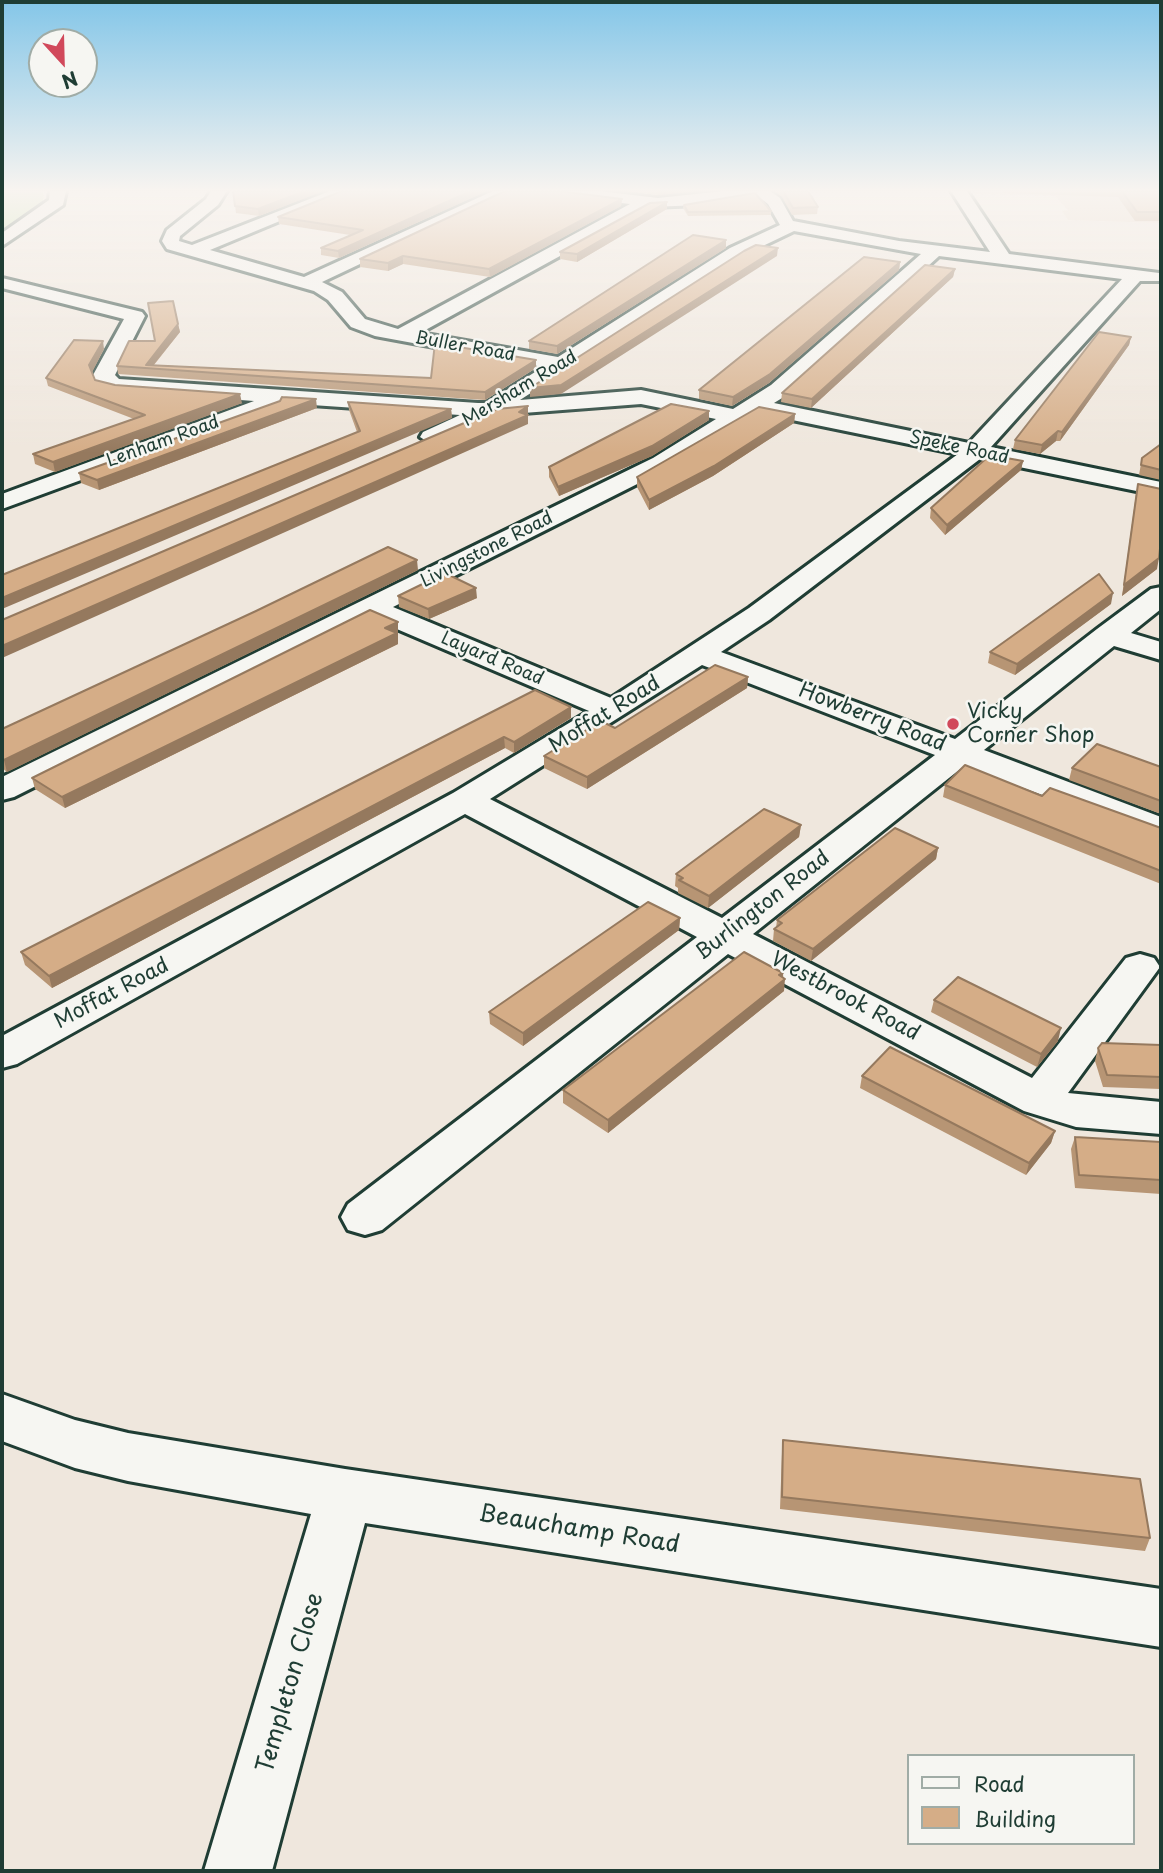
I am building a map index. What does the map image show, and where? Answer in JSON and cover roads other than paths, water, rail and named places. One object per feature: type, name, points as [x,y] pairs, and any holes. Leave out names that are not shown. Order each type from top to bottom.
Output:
[{"type":"street","name":"Buller Road","points":[[293,278],[335,296],[358,323],[399,336],[563,364]]},
{"type":"street","points":[[307,282],[315,278]]},
{"type":"street","points":[[399,336],[505,278]]},
{"type":"street","name":"Mersham Road","points":[[413,445],[490,410],[695,278]]},
{"type":"street","name":"Livingstone Road","points":[[2,790],[661,463],[748,411],[798,376],[904,278]]},
{"type":"street","name":"Moffat Road","points":[[2,1054],[465,800],[700,654],[888,521],[974,450],[1146,278]]},
{"type":"street","points":[[2,283],[135,316],[104,375],[104,381],[117,385],[490,410]]},
{"type":"street","name":"Lenham Road","points":[[2,502],[284,397]]},
{"type":"street","name":"Speke Road","points":[[490,410],[641,397],[748,411],[974,450],[1161,489]]},
{"type":"street","name":"Burlington Road","points":[[365,1217],[1161,595]]},
{"type":"street","name":"Layard Road","points":[[371,608],[613,710]]},
{"type":"street","points":[[1107,635],[1161,650]]},
{"type":"street","name":"Howberry Road","points":[[700,654],[1161,829]]},
{"type":"street","name":"Westbrook Road","points":[[465,800],[727,934],[1039,1100],[1076,1111],[1161,1118]]},
{"type":"street","points":[[1039,1100],[1140,967]]},
{"type":"street","name":"Beauchamp Road","points":[[2,1417],[75,1444],[128,1457],[345,1494],[1161,1618]]},
{"type":"street","name":"Templeton Close","points":[[238,1871],[345,1494]]},
{"type":"place","name":"Vicky Corner Shop","points":[[953,724]]}]
